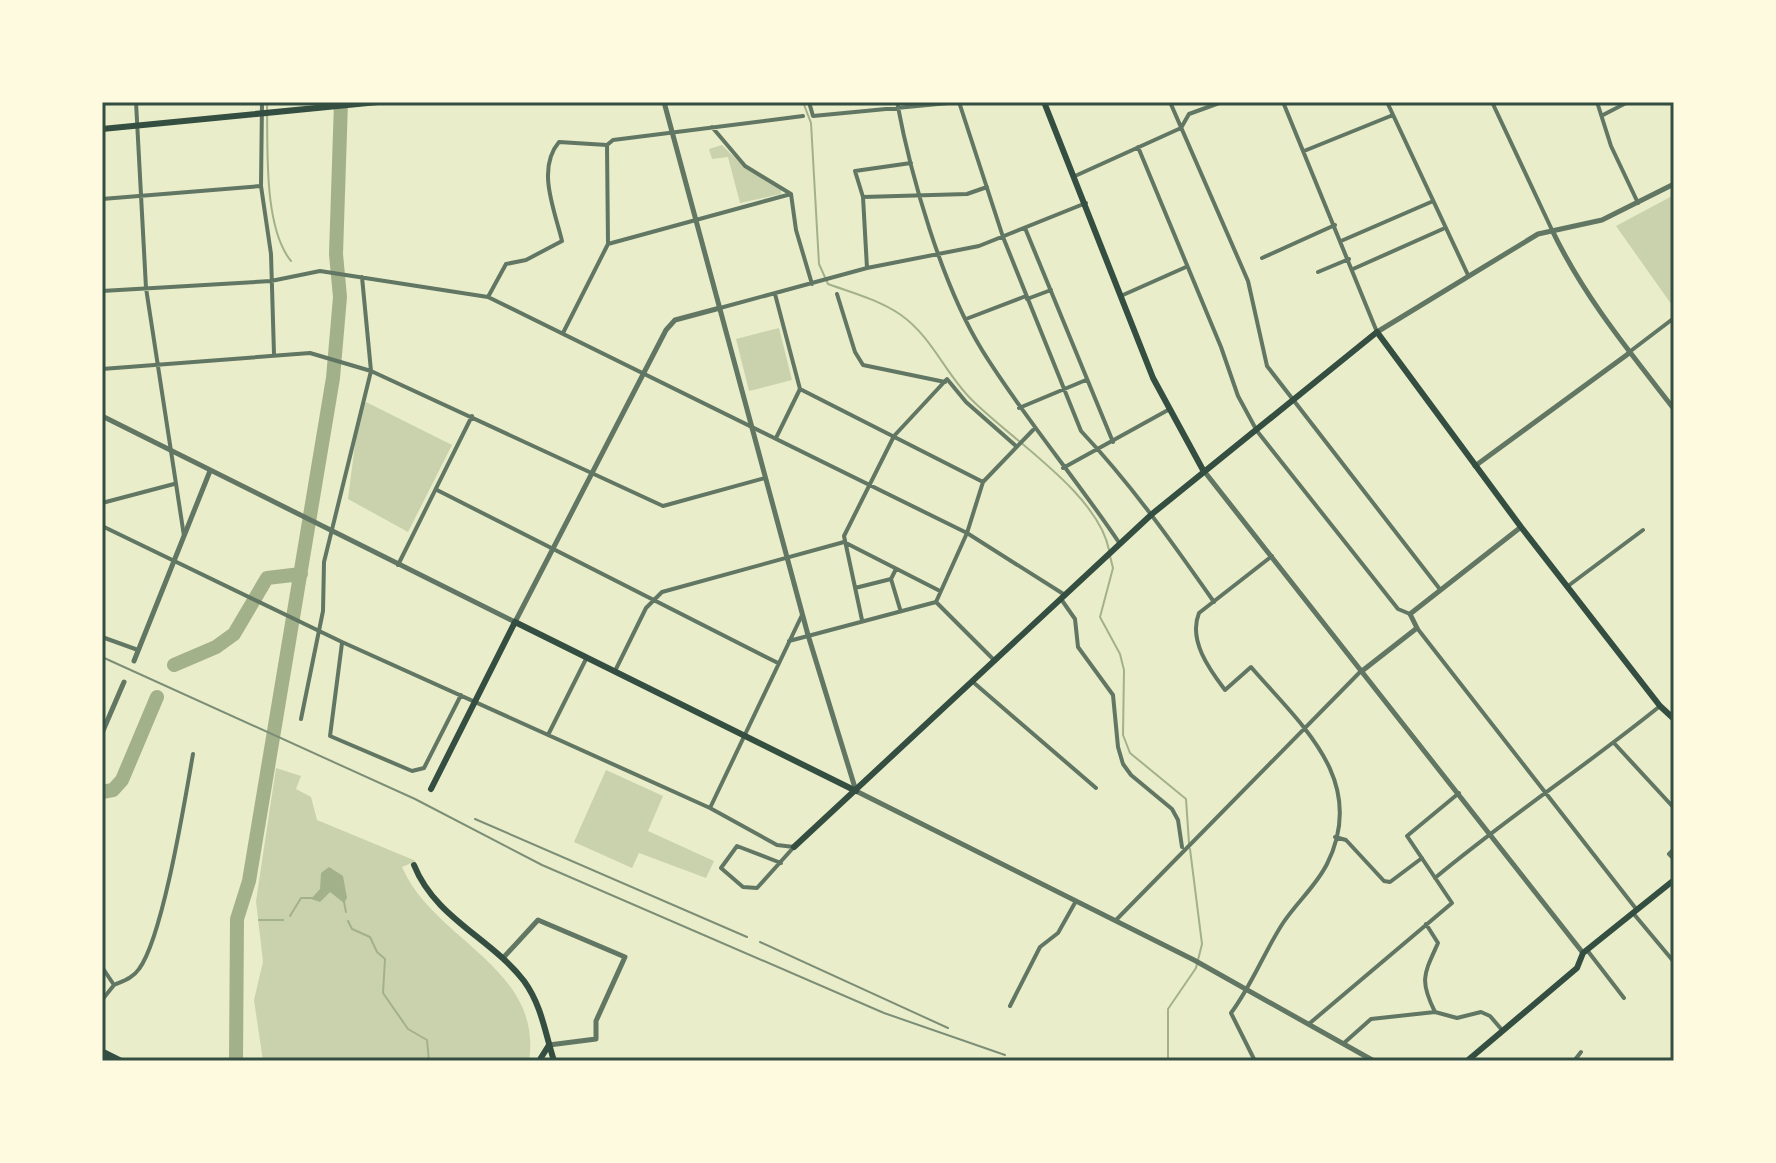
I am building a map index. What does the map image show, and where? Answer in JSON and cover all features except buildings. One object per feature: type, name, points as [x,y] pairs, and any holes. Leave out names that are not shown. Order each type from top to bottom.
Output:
[{"type":"highway","points":[[102,1052],[120,1061]]},
{"type":"main road","points":[[102,129],[378,102]]},
{"type":"main road","points":[[1044,102],[1168,410],[1203,470]]},
{"type":"main road","points":[[794,847],[1152,514],[1377,332],[1521,527],[1672,719]]},
{"type":"main road","points":[[431,789],[515,622],[856,791]]},
{"type":"main road","points":[[414,865],[428,892],[443,910],[503,958],[532,994],[543,1016],[554,1061]]},
{"type":"main road","points":[[1467,1061],[1577,968],[1585,952],[1674,880]]},
{"type":"main road","points":[[539,1061],[549,1045]]},
{"type":"street","points":[[136,102],[134,126],[146,288],[174,484],[185,539]]},
{"type":"street","points":[[262,102],[261,186],[271,281],[274,354]]},
{"type":"street","points":[[664,102],[808,635],[856,791],[1194,960],[1374,1061]]},
{"type":"street","points":[[809,102],[813,116],[897,105],[959,102],[1003,237],[1081,431],[1101,449],[1152,514],[1214,602]]},
{"type":"street","points":[[1170,102],[1248,281],[1267,366],[1439,588]]},
{"type":"street","points":[[1075,176],[1181,128],[1189,114],[1222,102]]},
{"type":"street","points":[[1283,102],[1377,332],[1538,234],[1602,220],[1674,184]]},
{"type":"street","points":[[1387,102],[1468,275]]},
{"type":"street","points":[[1492,102],[1573,273],[1628,354],[1674,409]]},
{"type":"street","points":[[1597,102],[1611,146],[1638,204]]},
{"type":"street","points":[[1603,115],[1628,102]]},
{"type":"street","points":[[897,105],[911,163],[940,254],[966,319],[1033,430],[1063,468],[1117,548]]},
{"type":"street","points":[[1304,151],[1393,115]]},
{"type":"street","points":[[488,297],[506,264],[526,260],[562,241],[547,172],[552,150],[559,142],[574,140],[607,145],[613,140],[672,135],[803,116]]},
{"type":"street","points":[[712,127],[745,166],[791,194]]},
{"type":"street","points":[[563,333],[608,244],[607,145]]},
{"type":"street","points":[[1138,147],[1221,347],[1238,396],[1257,431],[1398,609],[1410,614],[1417,628],[1674,962]]},
{"type":"street","points":[[867,268],[863,197],[855,171],[911,163]]},
{"type":"street","points":[[102,199],[261,186]]},
{"type":"street","points":[[863,197],[967,194],[987,187]]},
{"type":"street","points":[[608,244],[791,194]]},
{"type":"street","points":[[791,194],[796,230],[812,284]]},
{"type":"street","points":[[1341,241],[1432,201]]},
{"type":"street","points":[[102,416],[515,622],[666,330],[675,320],[867,268],[940,254],[1003,237],[1086,203]]},
{"type":"street","points":[[1262,258],[1335,225]]},
{"type":"street","points":[[1025,228],[1113,442]]},
{"type":"street","points":[[1353,269],[1445,228]]},
{"type":"street","points":[[1318,272],[1349,259]]},
{"type":"street","points":[[1123,295],[1186,267]]},
{"type":"street","points":[[102,291],[271,281],[320,271],[488,297],[967,533],[1063,597],[1075,619],[1078,647],[1113,695],[1118,747],[1123,764],[1131,775],[1172,809],[1178,820],[1183,847]]},
{"type":"street","points":[[301,719],[319,631],[324,562],[369,370],[362,277]]},
{"type":"street","points":[[966,319],[1051,290]]},
{"type":"street","points":[[775,294],[800,389],[776,438]]},
{"type":"street","points":[[837,294],[855,352],[863,365],[945,382]]},
{"type":"street","points":[[1475,466],[1674,318]]},
{"type":"street","points":[[102,369],[295,352],[369,370],[663,506],[765,478]]},
{"type":"street","points":[[862,620],[844,536],[894,436],[947,379],[966,402],[1017,446]]},
{"type":"street","points":[[1019,408],[1086,380]]},
{"type":"street","points":[[800,389],[983,482]]},
{"type":"street","points":[[1063,468],[1168,410]]},
{"type":"street","points":[[397,565],[472,416]]},
{"type":"street","points":[[936,602],[967,533],[983,482],[1033,430]]},
{"type":"street","points":[[1203,470],[1489,833],[1624,998]]},
{"type":"street","points":[[134,661],[210,471]]},
{"type":"street","points":[[102,503],[174,484]]},
{"type":"street","points":[[437,490],[778,663]]},
{"type":"street","points":[[102,526],[342,642],[710,808],[777,845],[794,847]]},
{"type":"street","points":[[1410,614],[1439,588],[1521,527]]},
{"type":"street","points":[[1567,587],[1643,530]]},
{"type":"street","points":[[614,673],[653,598],[673,588],[787,556],[844,542],[940,591]]},
{"type":"street","points":[[1255,1061],[1231,1013],[1249,989],[1275,934],[1329,861],[1335,837],[1339,789],[1326,755],[1251,667],[1225,690],[1206,666],[1197,618],[1272,556]]},
{"type":"street","points":[[896,569],[891,579],[900,609]]},
{"type":"street","points":[[855,588],[891,579]]},
{"type":"street","points":[[789,641],[900,609],[936,602]]},
{"type":"street","points":[[936,602],[995,661]]},
{"type":"street","points":[[710,808],[803,613]]},
{"type":"street","points":[[1116,920],[1183,847],[1303,727],[1362,671],[1417,628]]},
{"type":"street","points":[[102,637],[138,650]]},
{"type":"street","points":[[342,642],[330,736],[412,771],[419,771],[424,768],[461,695]]},
{"type":"street","points":[[548,735],[586,658]]},
{"type":"street","points":[[102,733],[124,682]]},
{"type":"street","points":[[973,682],[1096,788]]},
{"type":"street","points":[[1435,878],[1489,833],[1547,794],[1660,706]]},
{"type":"street","points":[[1614,743],[1674,808]]},
{"type":"street","points":[[102,1000],[114,985],[130,978],[141,968],[159,917],[193,754]]},
{"type":"street","points":[[1310,1023],[1452,903],[1407,836],[1459,793]]},
{"type":"street","points":[[1335,837],[1346,840],[1384,881],[1390,882],[1422,858]]},
{"type":"street","points":[[781,863],[737,846],[721,868],[733,880],[751,889],[757,888],[781,863],[794,847]]},
{"type":"street","points":[[1674,849],[1669,854],[1674,859]]},
{"type":"street","points":[[1010,1006],[1040,947],[1058,933],[1076,901]]},
{"type":"street","points":[[503,958],[538,920],[625,957],[596,1021],[596,1039],[549,1045]]},
{"type":"street","points":[[1425,924],[1438,943],[1423,974],[1425,992],[1435,1012]]},
{"type":"street","points":[[102,967],[114,985]]},
{"type":"street","points":[[1344,1043],[1371,1019],[1435,1012],[1457,1018],[1481,1012],[1490,1016],[1503,1031]]},
{"type":"street","points":[[1574,1061],[1581,1052]]},
{"type":"shaded area","points":[[722,145],[745,168],[781,190],[781,194],[740,203],[728,157],[712,159],[709,149]]},
{"type":"shaded area","points":[[1674,195],[1674,308],[1616,226]]},
{"type":"shaded area","points":[[779,328],[792,380],[749,391],[736,339]]},
{"type":"shaded area","points":[[366,402],[452,445],[408,532],[348,499],[359,413]]},
{"type":"shaded area","points":[[276,768],[301,776],[296,789],[311,797],[317,820],[416,861],[402,867],[417,893],[483,956],[520,1001],[529,1029],[529,1061],[263,1061],[254,1000],[263,962],[256,901]]},
{"type":"shaded area","points":[[606,770],[663,796],[648,831],[714,861],[706,878],[639,853],[632,868],[574,842]]},
{"type":"shaded area","points":[[329,867],[343,876],[347,898],[344,903],[330,892],[320,902],[311,899],[320,889],[321,873]]},
{"type":"waterway","points":[[267,102],[271,207],[282,246],[291,261]]},
{"type":"waterway","points":[[236,1061],[237,919],[249,881],[333,378],[340,297],[336,254],[341,102]]},
{"type":"waterway","points":[[803,102],[811,123],[819,264],[828,284],[884,305],[912,324],[971,399],[1071,488],[1102,529],[1109,550]]},
{"type":"waterway","points":[[1110,556],[1113,568],[1100,617],[1120,654],[1124,670],[1123,735],[1130,753],[1186,799],[1189,843]]},
{"type":"waterway","points":[[174,665],[216,647],[234,634],[267,578],[301,574]]},
{"type":"waterway","points":[[102,792],[113,790],[122,780],[157,697]]},
{"type":"waterway","points":[[1168,1061],[1168,1009],[1196,968],[1202,944],[1190,849]]},
{"type":"waterway","points":[[290,916],[301,898],[314,898]]},
{"type":"waterway","points":[[344,902],[346,912]]},
{"type":"waterway","points":[[259,920],[283,920]]},
{"type":"waterway","points":[[348,921],[352,929],[370,937],[377,952],[385,959],[383,993],[408,1029],[427,1040],[429,1061]]},
{"type":"railway","points":[[102,657],[415,799],[542,865],[884,1013],[1005,1055]]},
{"type":"railway","points":[[475,819],[747,937]]},
{"type":"railway","points":[[760,942],[948,1028]]}]
